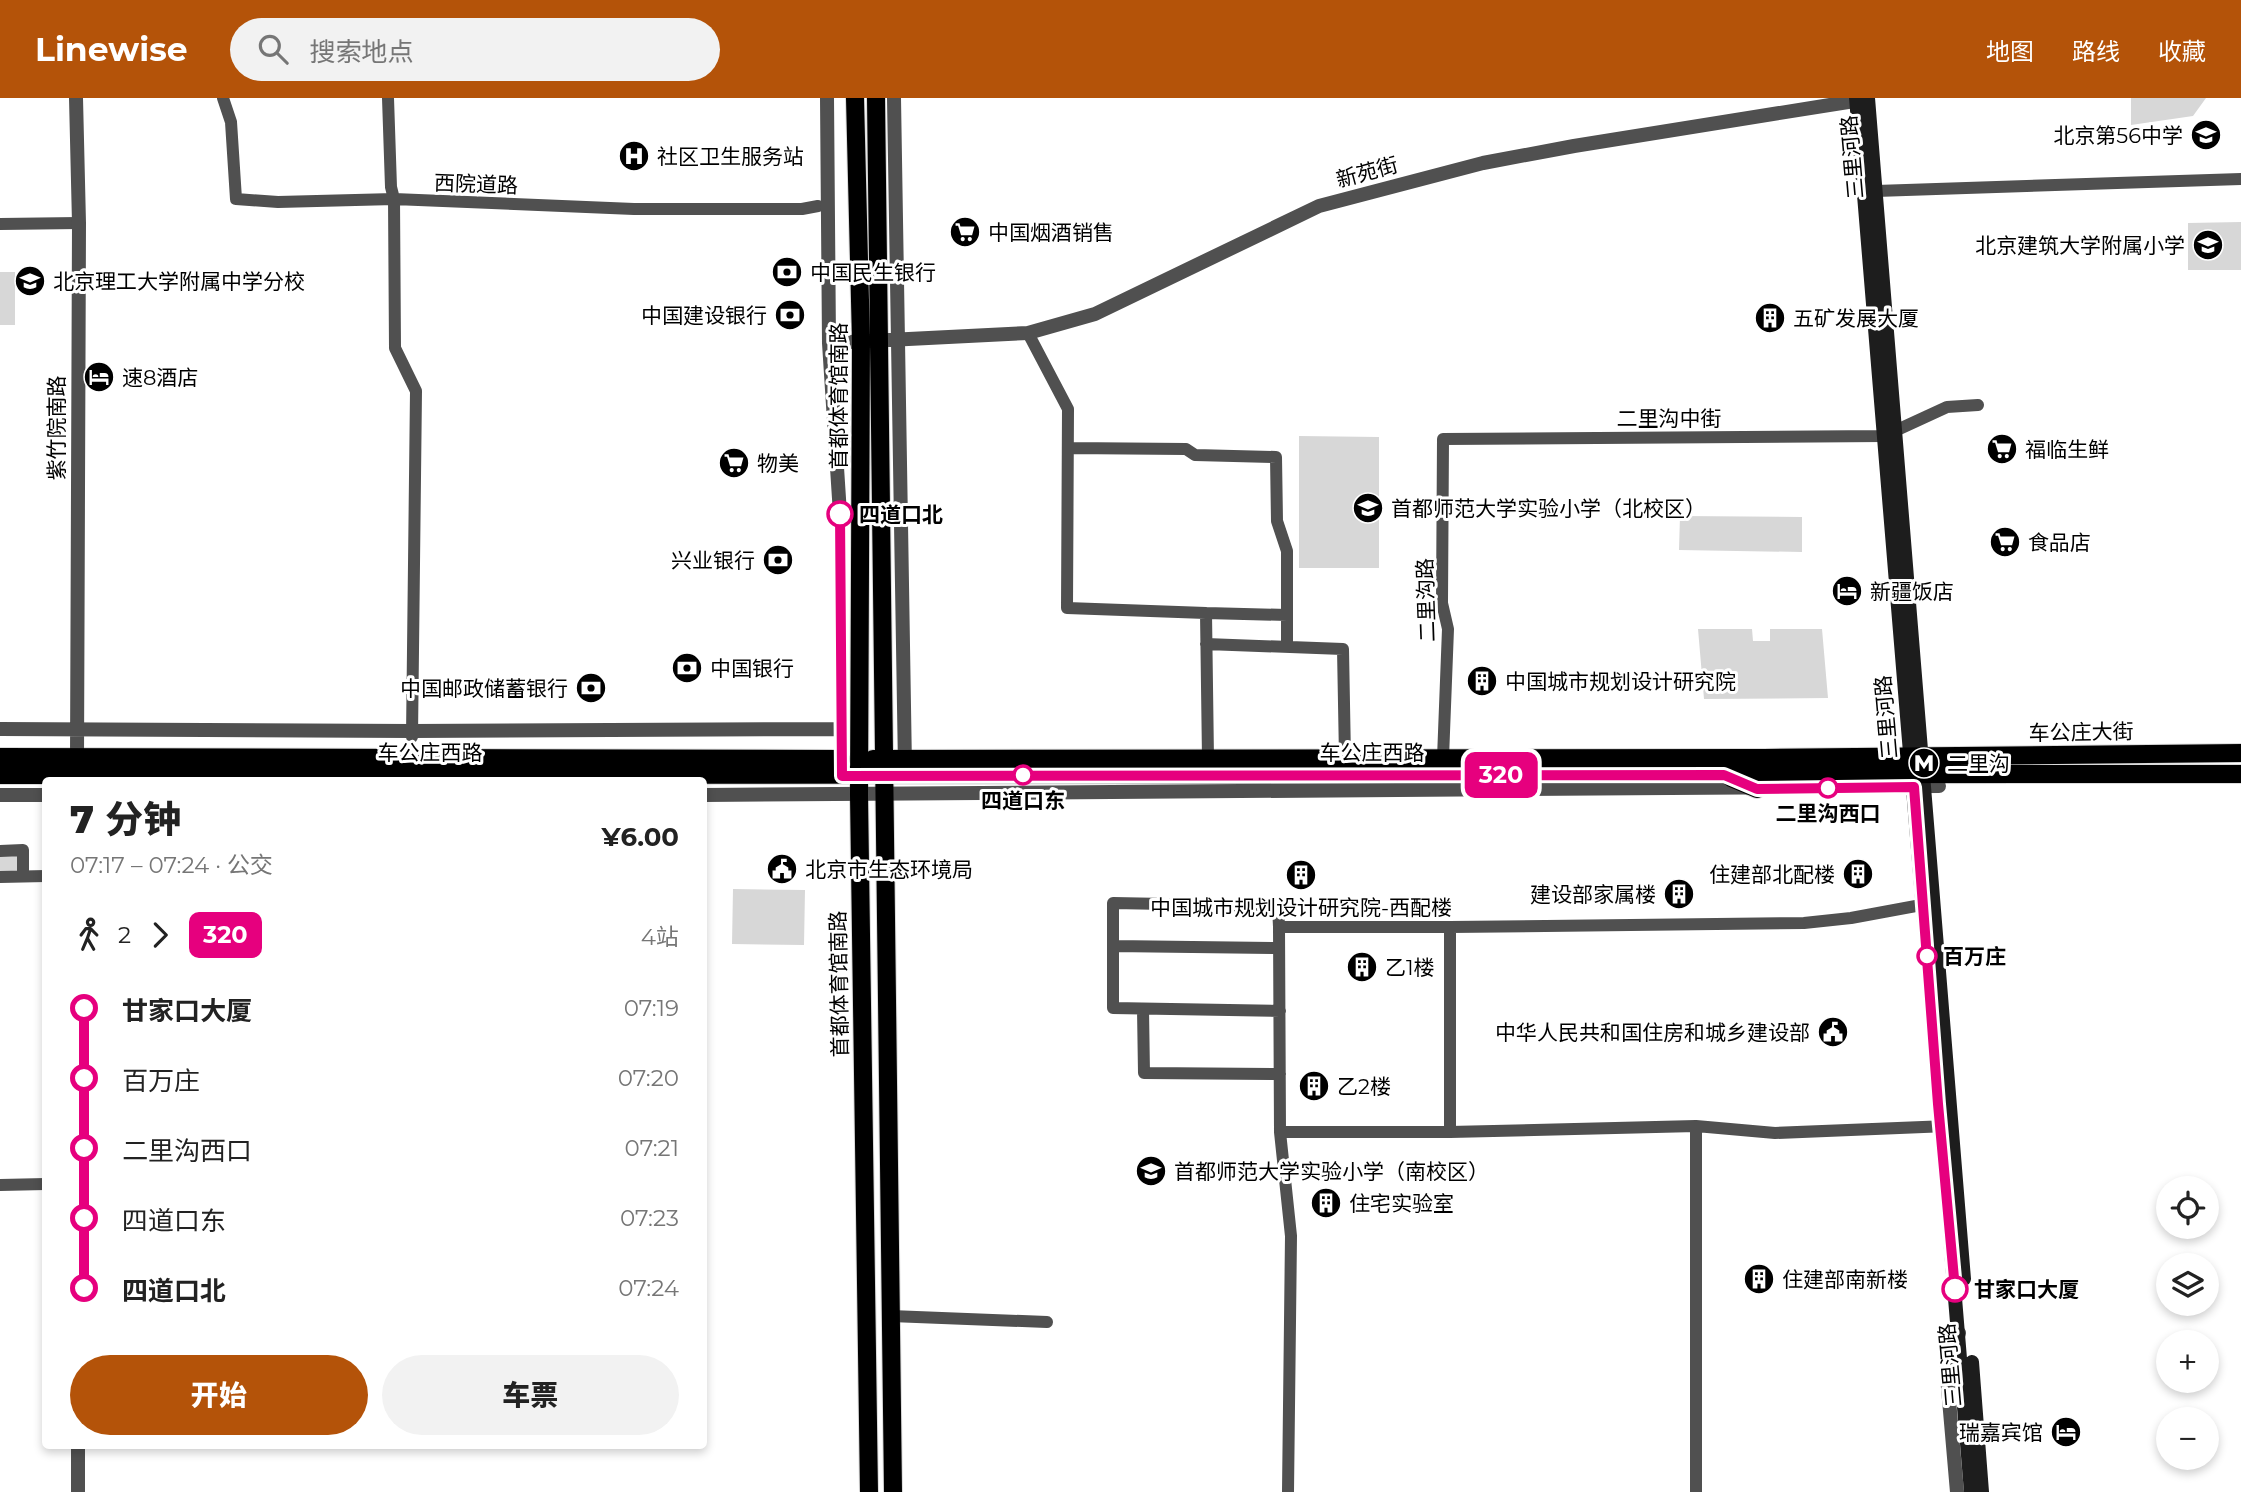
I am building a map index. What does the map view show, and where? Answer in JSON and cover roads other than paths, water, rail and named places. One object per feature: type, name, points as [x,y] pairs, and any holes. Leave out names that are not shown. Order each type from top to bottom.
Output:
[{"type":"main road","name":"首都体育馆南路","points":[[855,98],[870,341],[883,767],[893,1492]]},
{"type":"main road","name":"首都体育馆南路","points":[[869,1492],[859,795],[850,767],[870,341],[876,98]]},
{"type":"main road","name":"三里河路","points":[[1864,99],[1876,191],[1889,434]]},
{"type":"main road","name":"三里河路","points":[[1864,99],[1889,434],[1921,774],[1941,1126],[1971,1492]]},
{"type":"main road","name":"车公庄大街","points":[[1921,774],[2241,753]]},
{"type":"main road","name":"车公庄西路","points":[[0,757],[78,774]]},
{"type":"main road","name":"车公庄西路","points":[[905,767],[1208,758],[1443,758],[1921,774]]},
{"type":"main road","name":"车公庄西路","points":[[0,775],[850,767],[1724,775],[1921,774]]},
{"type":"main road","name":"车公庄大街","points":[[1921,774],[2241,774]]},
{"type":"main road","points":[[1724,775],[1757,789]]},
{"type":"main road","name":"三里河路","points":[[1941,1126],[1982,1492]]},
{"type":"street","name":"紫竹院南路","points":[[76,98],[79,223],[78,774]]},
{"type":"street","name":"西院道路","points":[[223,98],[231,122],[236,199],[278,202],[394,199],[634,209],[802,209],[818,206]]},
{"type":"street","points":[[387,98],[390,174],[394,199],[395,348],[416,391],[412,734]]},
{"type":"street","name":"首都体育馆南路","points":[[827,98],[829,343],[840,514],[841,729],[850,767]]},
{"type":"street","points":[[894,98],[905,767]]},
{"type":"street","name":"新苑街","points":[[829,343],[1028,333],[1095,314],[1319,206],[1474,165],[1864,99]]},
{"type":"street","points":[[1876,191],[2241,178]]},
{"type":"street","points":[[0,224],[79,223]]},
{"type":"street","points":[[1028,333],[1068,409],[1066,608],[1287,615]]},
{"type":"street","points":[[1889,434],[1947,407],[1978,405]]},
{"type":"street","name":"二里沟中街","points":[[1444,439],[1889,434]]},
{"type":"street","name":"二里沟路","points":[[1443,758],[1448,629],[1442,603],[1444,439]]},
{"type":"street","points":[[1068,448],[1186,449],[1195,455],[1276,457],[1277,521],[1287,551],[1287,646]]},
{"type":"street","points":[[1206,613],[1208,758]]},
{"type":"street","points":[[1206,643],[1343,649],[1345,758]]},
{"type":"street","points":[[0,729],[412,734],[841,729]]},
{"type":"street","points":[[707,795],[1757,789],[1921,774]]},
{"type":"street","points":[[0,796],[42,795]]},
{"type":"street","points":[[0,851],[23,850],[23,876]]},
{"type":"street","points":[[0,877],[42,876]]},
{"type":"street","points":[[1280,1011],[1113,1009],[1113,903],[1278,906],[1280,1011],[1280,1132],[1291,1236],[1288,1492]]},
{"type":"street","points":[[1279,927],[1804,923],[1851,918],[1928,903]]},
{"type":"street","points":[[1450,927],[1450,1132]]},
{"type":"street","points":[[1113,946],[1279,948]]},
{"type":"street","points":[[1143,1009],[1144,1073],[1280,1074]]},
{"type":"street","points":[[1696,1126],[1696,1492]]},
{"type":"street","points":[[1280,1132],[1450,1132],[1696,1126],[1775,1133],[1941,1126]]},
{"type":"street","points":[[0,1185],[42,1184]]},
{"type":"street","points":[[891,1316],[1047,1322]]},
{"type":"street","name":"三里河路","points":[[1957,1492],[1946,1365],[1959,1331]]},
{"type":"street","points":[[78,1449],[78,1492]]},
{"type":"place","name":"北京第56中学","points":[[2206,135]]},
{"type":"place","name":"社区卫生服务站","points":[[634,156]]},
{"type":"place","name":"中国烟酒销售","points":[[965,232]]},
{"type":"place","name":"北京建筑大学附属小学","points":[[2208,245]]},
{"type":"place","name":"中国民生银行","points":[[787,272]]},
{"type":"place","name":"北京理工大学附属中学分校","points":[[30,281]]},
{"type":"place","name":"中国建设银行","points":[[790,315]]},
{"type":"place","name":"五矿发展大厦","points":[[1770,318]]},
{"type":"place","name":"速8酒店","points":[[99,377]]},
{"type":"place","name":"福临生鲜","points":[[2002,449]]},
{"type":"place","name":"物美","points":[[734,463]]},
{"type":"place","name":"首都师范大学实验小学（北校区）","points":[[1368,508]]},
{"type":"place","name":"四道口北","points":[[840,514]]},
{"type":"place","name":"食品店","points":[[2005,542]]},
{"type":"place","name":"兴业银行","points":[[778,560]]},
{"type":"place","name":"新疆饭店","points":[[1847,591]]},
{"type":"place","name":"中国银行","points":[[687,668]]},
{"type":"place","name":"中国城市规划设计研究院","points":[[1482,681]]},
{"type":"place","name":"中国邮政储蓄银行","points":[[591,688]]},
{"type":"place","name":"二里沟","points":[[1924,763]]},
{"type":"place","name":"四道口东","points":[[1023,775]]},
{"type":"place","name":"二里沟西口","points":[[1828,788]]},
{"type":"place","name":"北京市生态环境局","points":[[782,869]]},
{"type":"place","name":"住建部北配楼","points":[[1858,874]]},
{"type":"place","name":"中国城市规划设计研究院-西配楼","points":[[1301,875]]},
{"type":"place","name":"建设部家属楼","points":[[1679,894]]},
{"type":"place","name":"百万庄","points":[[1927,956]]},
{"type":"place","name":"乙1楼","points":[[1362,967]]},
{"type":"place","name":"中华人民共和国住房和城乡建设部","points":[[1833,1032]]},
{"type":"place","name":"乙2楼","points":[[1314,1086]]},
{"type":"place","name":"首都师范大学实验小学（南校区）","points":[[1151,1171]]},
{"type":"place","name":"住宅实验室","points":[[1326,1203]]},
{"type":"place","name":"住建部南新楼","points":[[1759,1279]]},
{"type":"place","name":"甘家口大厦","points":[[1955,1289]]},
{"type":"place","name":"瑞嘉宾馆","points":[[2066,1432]]}]
